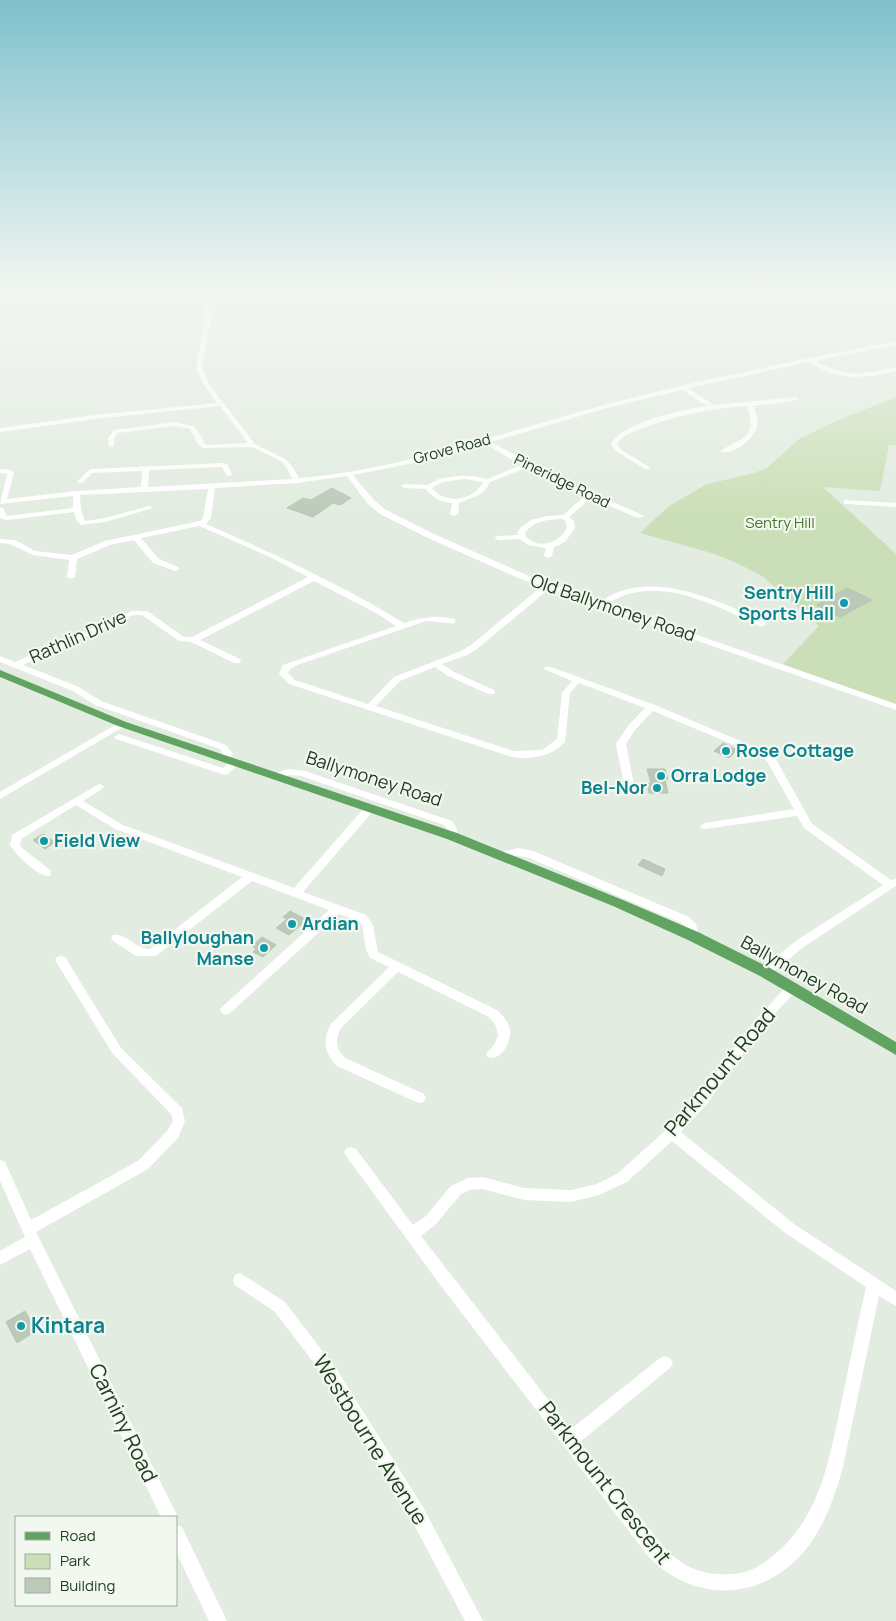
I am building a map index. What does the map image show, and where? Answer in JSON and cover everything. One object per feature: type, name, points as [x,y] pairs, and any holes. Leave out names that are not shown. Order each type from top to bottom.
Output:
[{"type":"main road","name":"Ballymoney Road","points":[[0,673],[62,699],[120,730],[230,761],[452,836],[618,902],[693,936],[764,972],[896,1048]]},
{"type":"street","points":[[199,368],[206,384],[253,445],[283,460],[290,467],[297,481]]},
{"type":"street","name":"Grove Road","points":[[2,502],[76,493],[212,488],[297,481],[349,474],[485,441],[683,388],[775,368]]},
{"type":"street","points":[[822,368],[844,376],[868,376],[896,369]]},
{"type":"street","points":[[683,388],[713,407]]},
{"type":"street","points":[[647,468],[618,450],[614,446],[616,440],[625,433],[664,417],[713,407],[782,402],[796,399]]},
{"type":"street","points":[[0,430],[103,416],[222,404]]},
{"type":"street","points":[[723,451],[740,445],[750,432],[754,422],[750,404]]},
{"type":"street","points":[[112,446],[112,438],[116,431],[175,424],[193,428],[202,446],[205,447],[253,445]]},
{"type":"street","name":"Pineridge Road","points":[[485,441],[524,466],[589,496],[641,516]]},
{"type":"street","points":[[80,482],[90,471],[146,468],[222,465],[226,466],[229,475]]},
{"type":"street","points":[[405,486],[428,487],[456,478],[488,481],[524,466]]},
{"type":"street","points":[[144,490],[146,468]]},
{"type":"street","points":[[0,471],[11,473],[2,502]]},
{"type":"street","name":"Old Ballymoney Road","points":[[349,474],[369,500],[383,512],[437,539],[547,586],[896,707]]},
{"type":"street","points":[[428,487],[440,499],[456,502],[473,495],[486,485],[488,481]]},
{"type":"street","points":[[0,541],[12,542],[32,553],[74,558],[105,544],[200,524],[207,518],[212,488]]},
{"type":"street","points":[[76,493],[77,510],[81,521],[88,523],[149,508]]},
{"type":"street","points":[[565,517],[589,496]]},
{"type":"street","points":[[454,514],[456,502]]},
{"type":"street","points":[[847,502],[896,506]]},
{"type":"street","points":[[0,510],[3,516],[7,518],[77,510]]},
{"type":"street","points":[[498,538],[521,537],[529,543],[550,546],[561,541],[571,528],[570,521],[565,517],[548,517],[522,529],[521,537]]},
{"type":"street","points":[[200,524],[315,577],[379,611],[402,626]]},
{"type":"street","points":[[137,538],[156,561],[175,569]]},
{"type":"street","points":[[548,556],[550,546]]},
{"type":"street","points":[[71,577],[72,560],[74,558]]},
{"type":"street","points":[[193,640],[315,577]]},
{"type":"street","points":[[369,708],[397,679],[474,647],[547,586]]},
{"type":"street","points":[[601,605],[626,592],[644,588],[661,589],[691,596],[763,624]]},
{"type":"street","name":"Rathlin Drive","points":[[16,665],[137,612],[144,613],[182,639],[193,640],[237,661]]},
{"type":"street","points":[[452,621],[430,618],[402,626],[294,663],[283,670],[285,677],[292,682],[512,754],[536,754],[553,749],[562,740],[566,693],[576,680]]},
{"type":"street","points":[[0,660],[76,689],[98,703],[223,747],[230,761]]},
{"type":"street","points":[[436,664],[451,674],[491,692]]},
{"type":"street","points":[[548,668],[766,755],[772,761],[799,812],[814,831],[893,883],[801,943],[764,972]]},
{"type":"street","points":[[62,699],[76,689]]},
{"type":"street","points":[[630,790],[621,744],[631,728],[652,708]]},
{"type":"street","points":[[0,796],[120,730]]},
{"type":"street","name":"Ballymoney Road","points":[[274,776],[289,772],[302,773],[448,823],[452,829],[452,836]]},
{"type":"street","points":[[46,873],[18,850],[15,845],[16,838],[21,833],[99,787]]},
{"type":"street","points":[[76,801],[120,827],[358,915],[367,921],[373,954],[494,1014],[501,1021],[504,1037],[500,1048],[492,1054]]},
{"type":"street","points":[[296,892],[370,808]]},
{"type":"street","points":[[705,826],[799,812]]},
{"type":"street","points":[[117,938],[140,953],[152,953],[250,876]]},
{"type":"street","points":[[226,1010],[338,908]]},
{"type":"street","points":[[0,1258],[31,1234],[143,1165],[176,1131],[177,1112],[117,1051],[61,960]]},
{"type":"street","points":[[397,966],[338,1024],[333,1031],[330,1045],[340,1062],[420,1098]]},
{"type":"street","name":"Parkmount Road","points":[[412,1234],[431,1220],[450,1196],[462,1186],[483,1183],[524,1194],[561,1196],[591,1192],[622,1178],[672,1133],[702,1101],[760,1022],[792,988]]},
{"type":"street","points":[[672,1133],[789,1228],[896,1299]]},
{"type":"street","name":"Parkmount Crescent","points":[[351,1153],[443,1277],[654,1550],[672,1568],[692,1579],[706,1583],[733,1583],[756,1576],[782,1560],[796,1547],[811,1527],[822,1506],[835,1471],[874,1284]]},
{"type":"street","name":"Carniny Road","points":[[0,1166],[61,1300],[111,1397],[169,1516]]},
{"type":"street","name":"Westbourne Avenue","points":[[240,1280],[280,1307],[332,1375],[417,1513],[474,1621]]},
{"type":"street","points":[[570,1440],[665,1363]]},
{"type":"street","points":[[178,1537],[218,1621]]},
{"type":"green space","name":"Sentry Hill","points":[[896,397],[896,445],[889,445],[880,491],[823,487],[896,554],[896,705],[783,664],[819,626],[762,576],[715,554],[640,533],[669,506],[707,484],[767,468],[799,439],[836,421]]},
{"type":"building","points":[[332,488],[351,498],[340,505],[333,503],[313,517],[287,508],[303,498],[311,500]]},
{"type":"building","name":"Sentry Hill Sports Hall","points":[[847,588],[872,600],[840,617],[817,605]]},
{"type":"building","name":"Rose Cottage","points":[[723,743],[737,750],[729,758],[714,751]]},
{"type":"building","points":[[647,769],[665,769],[668,779],[665,779],[668,793],[649,793],[647,783],[651,783]]},
{"type":"building","name":"Field View","points":[[43,834],[55,842],[45,849],[33,840]]},
{"type":"building","points":[[643,859],[665,869],[662,876],[638,865]]},
{"type":"building","name":"Ardian","points":[[290,911],[307,920],[289,935],[276,928],[287,919],[283,917]]},
{"type":"building","name":"Ballyloughan Manse","points":[[262,937],[276,945],[263,957],[253,952],[256,949],[252,946]]},
{"type":"building","name":"Kintara","points":[[25,1311],[36,1331],[17,1343],[6,1322]]},
{"type":"place","name":"Sentry Hill Sports Hall","points":[[844,603]]},
{"type":"place","name":"Rose Cottage","points":[[726,751]]},
{"type":"place","name":"Orra Lodge","points":[[661,776]]},
{"type":"place","name":"Bel-Nor","points":[[657,788]]},
{"type":"place","name":"Field View","points":[[44,841]]},
{"type":"place","name":"Ardian","points":[[292,924]]},
{"type":"place","name":"Ballyloughan Manse","points":[[264,948]]},
{"type":"place","name":"Kintara","points":[[21,1326]]}]
